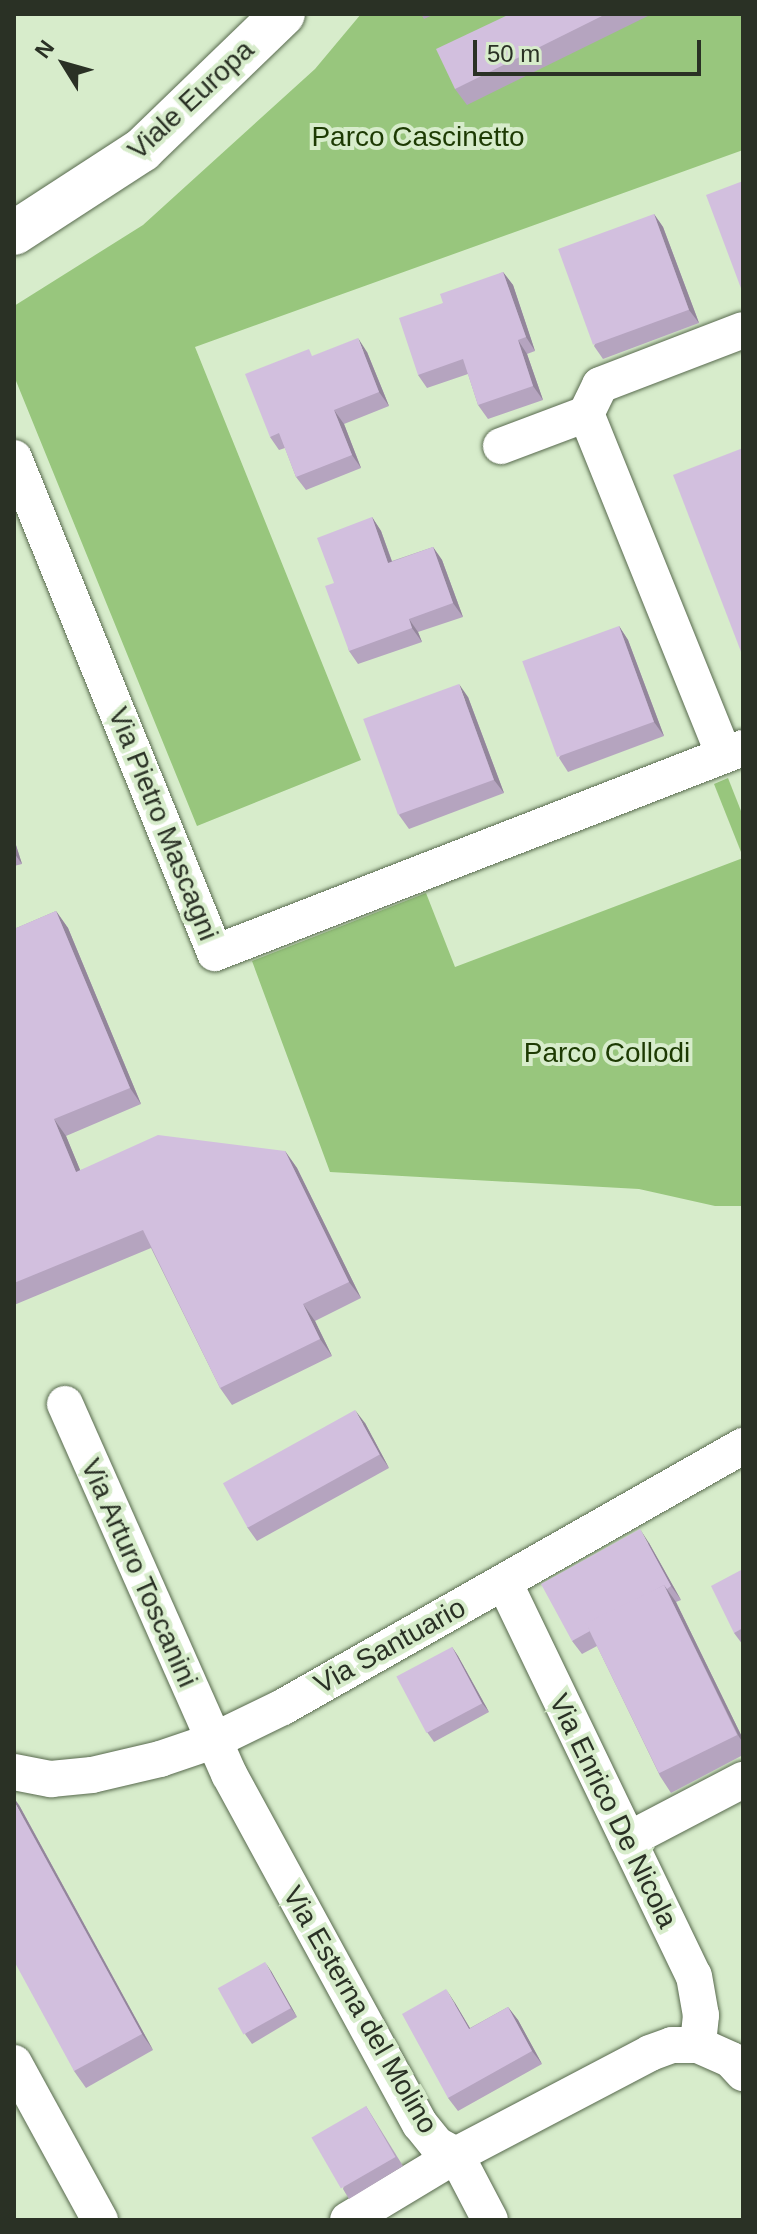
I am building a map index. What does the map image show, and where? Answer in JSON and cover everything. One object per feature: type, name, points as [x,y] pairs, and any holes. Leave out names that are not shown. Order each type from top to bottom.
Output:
[{"type":"street","name":"Viale Europa","points":[[14,233],[142,150],[283,14]]},
{"type":"street","points":[[501,446],[586,414],[600,385],[741,331]]},
{"type":"street","name":"Via Pietro Mascagni","points":[[14,458],[24,507],[215,953],[733,752],[586,414]]},
{"type":"street","name":"Via Arturo Toscanini","points":[[65,1404],[213,1741]]},
{"type":"street","name":"Via Santuario","points":[[14,1772],[51,1779],[92,1775],[160,1759],[213,1741],[283,1707],[743,1446]]},
{"type":"street","name":"Via Enrico De Nicola","points":[[504,1582],[694,1976],[701,2015],[698,2045]]},
{"type":"street","name":"Via Esterna del Molino","points":[[213,1741],[420,2124],[437,2145],[456,2155],[650,2053],[672,2045],[698,2045]]},
{"type":"street","points":[[628,1840],[743,1780]]},
{"type":"street","points":[[698,2045],[739,2063]]},
{"type":"street","points":[[14,2063],[100,2220]]},
{"type":"street","points":[[348,2220],[456,2155],[490,2220]]},
{"type":"green space","name":"Parco Cascinetto","points":[[361,14],[743,14],[743,150],[195,347],[361,760],[197,826],[14,376],[14,306],[143,225],[315,69]]},
{"type":"green space","points":[[728,778],[743,816],[743,857],[714,784]]},
{"type":"green space","name":"Parco Collodi","points":[[743,858],[743,1206],[715,1206],[639,1189],[330,1172],[252,961],[426,893],[455,967]]},
{"type":"building","points":[[510,14],[606,14],[455,89],[436,49]]},
{"type":"building","points":[[743,181],[743,291],[742,291],[706,195]]},
{"type":"building","points":[[654,214],[689,310],[593,345],[558,249]]},
{"type":"building","points":[[503,272],[526,337],[518,340],[533,386],[478,405],[463,359],[418,375],[399,318],[443,303],[440,294]]},
{"type":"building","points":[[358,338],[379,392],[334,410],[352,455],[296,477],[279,433],[270,437],[245,374],[309,349],[312,356]]},
{"type":"building","points":[[743,448],[743,657],[673,475]]},
{"type":"building","points":[[372,517],[388,563],[433,547],[453,603],[409,619],[412,628],[349,651],[325,586],[334,583],[317,538]]},
{"type":"building","points":[[619,626],[654,722],[557,757],[522,661]]},
{"type":"building","points":[[459,684],[494,780],[398,815],[363,719]]},
{"type":"building","points":[[56,911],[130,1088],[54,1119],[76,1172],[158,1135],[285,1151],[349,1282],[303,1304],[320,1339],[220,1388],[143,1230],[14,1283],[14,929]]},
{"type":"building","points":[[355,1410],[380,1455],[248,1528],[223,1483]]},
{"type":"building","points":[[640,1529],[671,1586],[667,1589],[664,1585],[588,1627],[590,1631],[572,1641],[541,1584]]},
{"type":"building","points":[[743,1569],[743,1628],[734,1633],[711,1586]]},
{"type":"building","points":[[664,1585],[737,1735],[659,1773],[586,1623]]},
{"type":"building","points":[[452,1647],[482,1704],[426,1733],[396,1677]]},
{"type":"building","points":[[14,1801],[142,2034],[74,2071],[14,1961]]},
{"type":"building","points":[[265,1962],[291,2008],[243,2035],[218,1988]]},
{"type":"building","points":[[446,1989],[469,2029],[508,2007],[532,2051],[448,2098],[402,2014]]},
{"type":"building","points":[[366,2106],[396,2157],[341,2189],[311,2138]]}]
